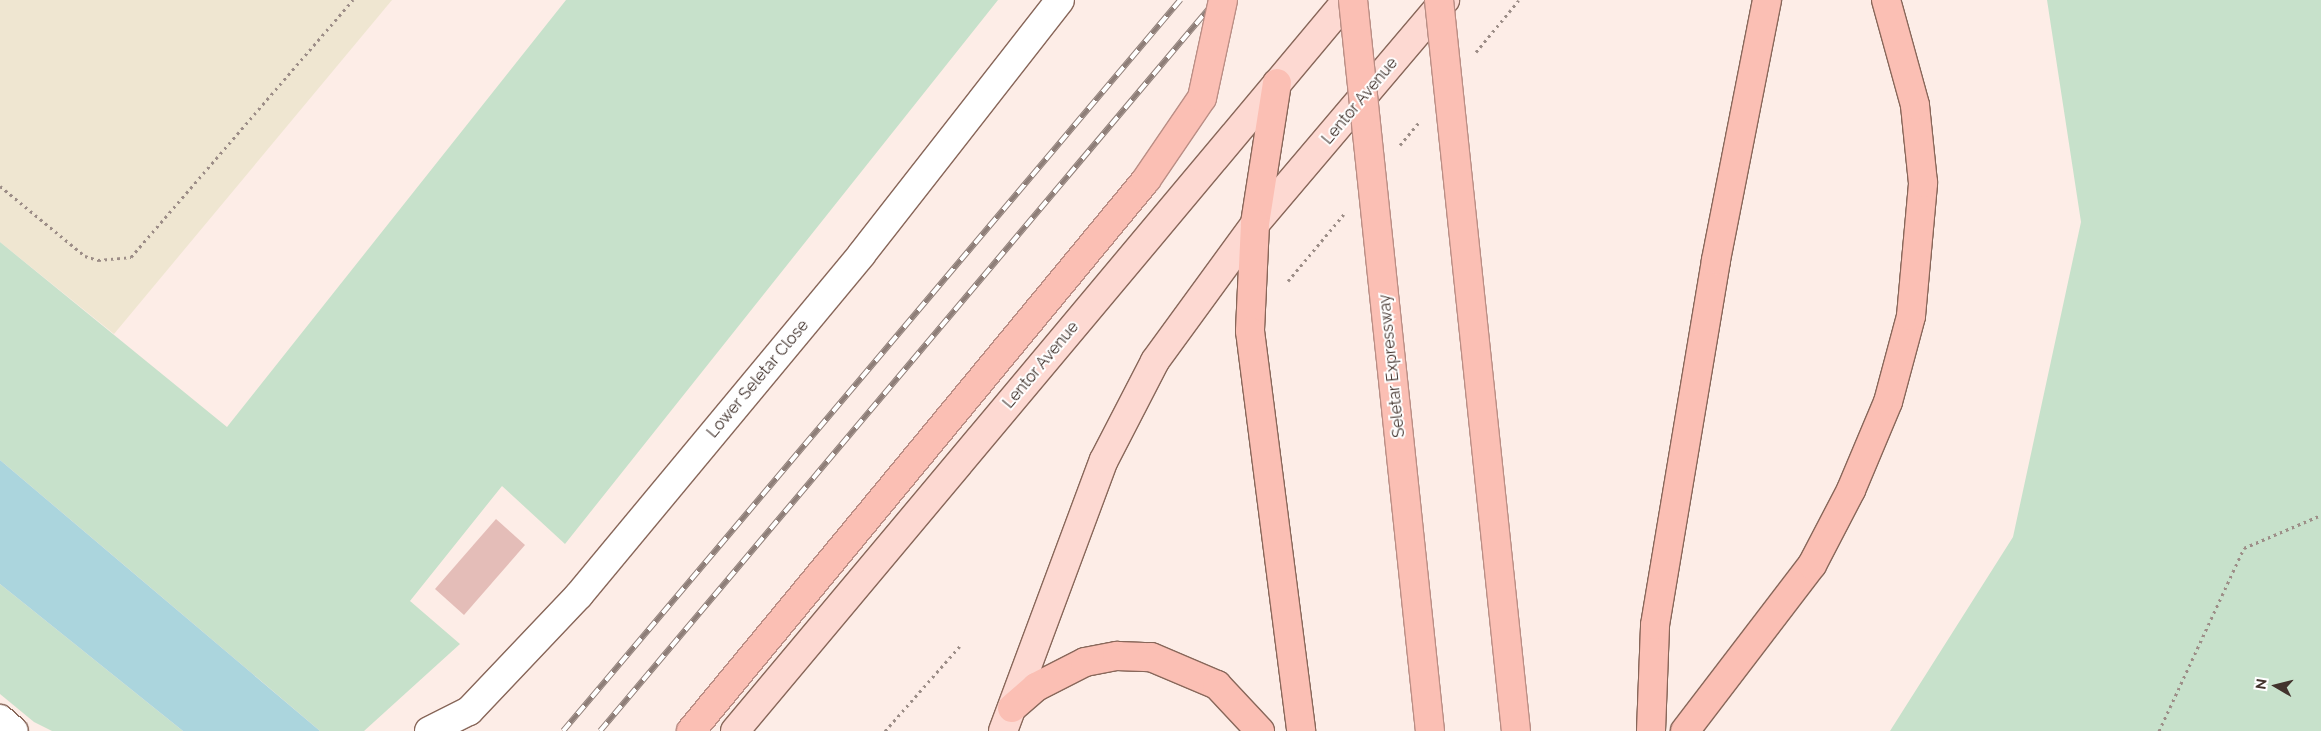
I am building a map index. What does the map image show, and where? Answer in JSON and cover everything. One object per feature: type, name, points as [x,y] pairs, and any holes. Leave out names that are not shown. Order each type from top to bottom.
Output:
[{"type":"highway","points":[[690,731],[1146,180],[1202,98],[1223,0]]},
{"type":"highway","name":"Seletar Expressway","points":[[1353,0],[1430,731]]},
{"type":"highway","points":[[1438,0],[1516,731]]},
{"type":"highway","points":[[1651,731],[1655,625],[1716,260],[1767,0]]},
{"type":"highway","points":[[1685,731],[1812,565],[1851,490],[1888,402],[1911,316],[1923,183],[1915,105],[1886,0]]},
{"type":"highway","points":[[1277,83],[1255,224],[1250,331],[1300,731]]},
{"type":"highway","points":[[1007,719],[1036,687],[1085,662],[1117,656],[1151,657],[1216,685],[1260,731]]},
{"type":"main road","name":"Lentor Avenue","points":[[735,731],[1347,0]]},
{"type":"main road","name":"Lentor Avenue","points":[[1007,719],[1098,476],[1132,402],[1180,322],[1255,224],[1445,0]]},
{"type":"lane","name":"Lower Seletar Close","points":[[429,731],[469,711],[579,595],[861,255],[1060,0]]},
{"type":"lane","points":[[0,719],[14,731]]},
{"type":"path","points":[[0,186],[85,256],[98,260],[131,257],[353,0]]},
{"type":"path","points":[[1469,61],[1519,0]]},
{"type":"path","points":[[1394,152],[1426,114]]},
{"type":"path","points":[[1288,281],[1351,205]]},
{"type":"path","points":[[2159,731],[2244,548],[2321,515]]},
{"type":"path","points":[[884,731],[960,646]]},
{"type":"shaded area","points":[[0,0],[392,0],[114,334],[0,242]]},
{"type":"green space","points":[[566,0],[998,0],[565,544],[502,486],[410,601],[460,644],[364,731],[320,731],[0,460],[0,242],[227,427]]},
{"type":"green space","points":[[2047,0],[2321,0],[2321,731],[1890,731],[2013,537],[2081,222]]},
{"type":"green space","points":[[0,584],[183,731],[52,731],[34,722],[0,694]]},
{"type":"water","points":[[0,460],[320,731],[183,731],[0,584]]},
{"type":"building","points":[[496,519],[525,545],[464,615],[435,589]]},
{"type":"railway","points":[[563,731],[1180,0]]},
{"type":"railway","points":[[600,731],[1216,0]]}]
